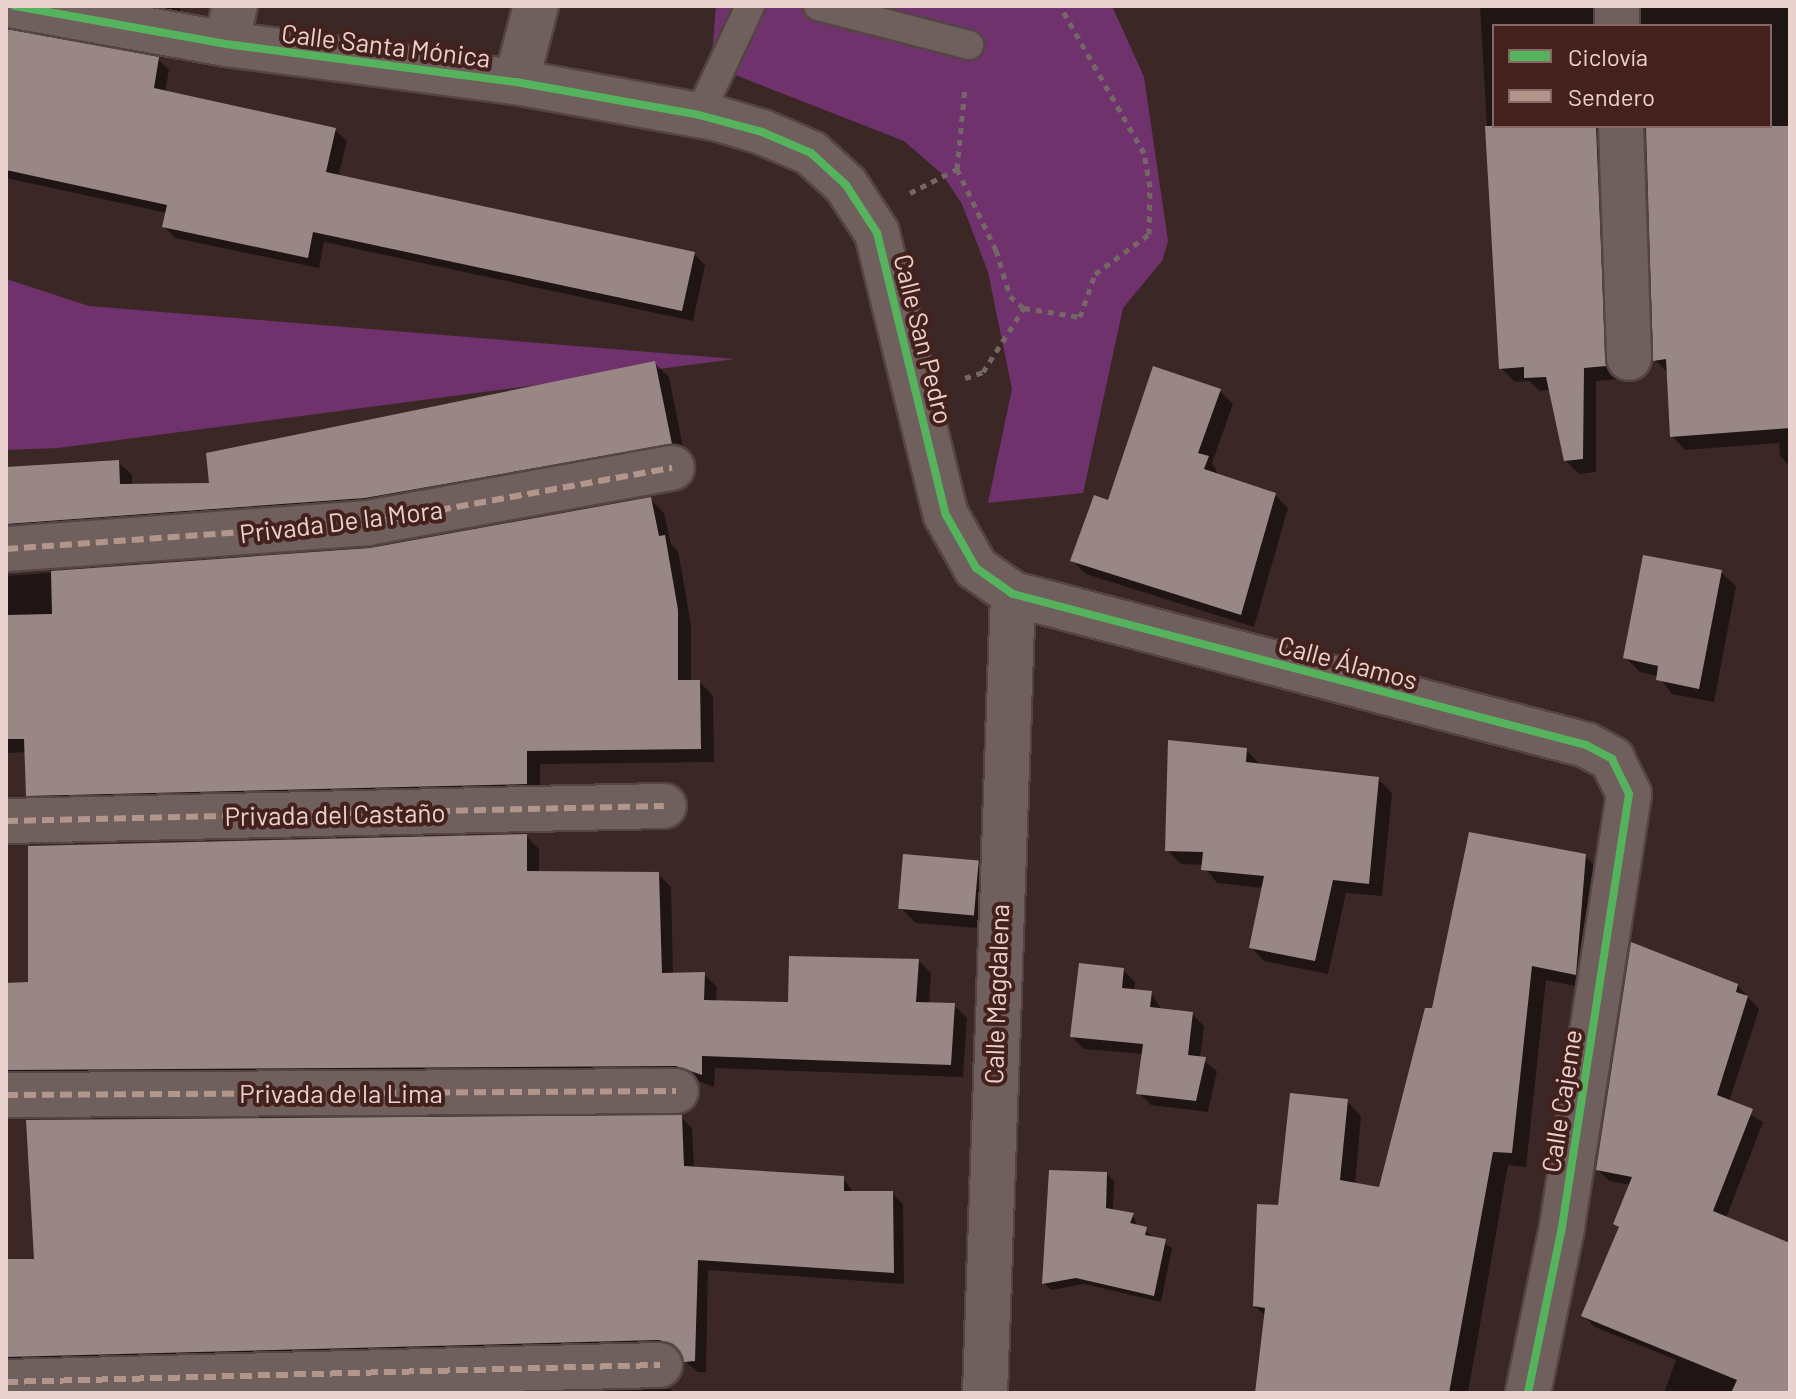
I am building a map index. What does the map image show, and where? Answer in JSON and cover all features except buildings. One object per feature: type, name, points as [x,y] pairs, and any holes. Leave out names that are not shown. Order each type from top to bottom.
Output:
[{"type":"street","name":"Calle Santa Mónica","points":[[15,6],[230,25],[516,82]]},
{"type":"street","points":[[516,82],[536,6]]},
{"type":"street","name":"Calle San Pedro","points":[[516,82],[699,115],[762,132],[811,153],[846,185],[877,233],[946,515],[958,543],[976,568],[1013,594]]},
{"type":"street","points":[[1621,128],[1629,358]]},
{"type":"street","name":"Privada De la Mora","points":[[6,549],[368,523],[672,468]]},
{"type":"street","name":"Calle Álamos","points":[[1013,594],[1586,745],[1612,759],[1622,773],[1629,794],[1626,815]]},
{"type":"street","name":"Calle Magdalena","points":[[985,1393],[1013,594]]},
{"type":"street","name":"Privada del Castaño","points":[[6,821],[664,806]]},
{"type":"street","name":"Calle Cajeme","points":[[1528,1393],[1561,1232],[1626,815]]},
{"type":"street","name":"Privada de la Lima","points":[[6,1095],[676,1091]]},
{"type":"street","points":[[6,1382],[660,1365]]},
{"type":"lane","points":[[699,115],[750,6]]},
{"type":"lane","points":[[818,6],[969,45]]},
{"type":"path","points":[[969,45],[957,169],[996,250],[1010,296],[1024,308],[1080,317],[1095,274],[1149,234],[1150,187],[1144,153],[1060,6]]},
{"type":"path","points":[[866,216],[957,169]]},
{"type":"path","points":[[918,394],[983,372],[1024,308]]},
{"type":"shaded area","points":[[716,6],[1112,6],[1144,77],[1168,241],[1162,261],[1123,308],[1083,493],[988,503],[1012,389],[988,272],[962,204],[942,174],[904,141],[720,69],[712,55]]},
{"type":"shaded area","points":[[6,279],[89,306],[735,359],[58,448],[6,450]]},
{"type":"marked path","points":[[6,549],[368,523],[672,468]]},
{"type":"marked path","points":[[6,821],[664,806]]},
{"type":"marked path","points":[[6,1095],[676,1091]]},
{"type":"marked path","points":[[6,1382],[660,1365]]},
{"type":"cycle path","points":[[15,6],[226,44],[516,82],[699,115],[762,132],[811,153],[846,185],[877,233],[946,515],[976,568],[1013,594],[1586,745],[1612,759],[1629,794],[1561,1232],[1528,1393]]}]
